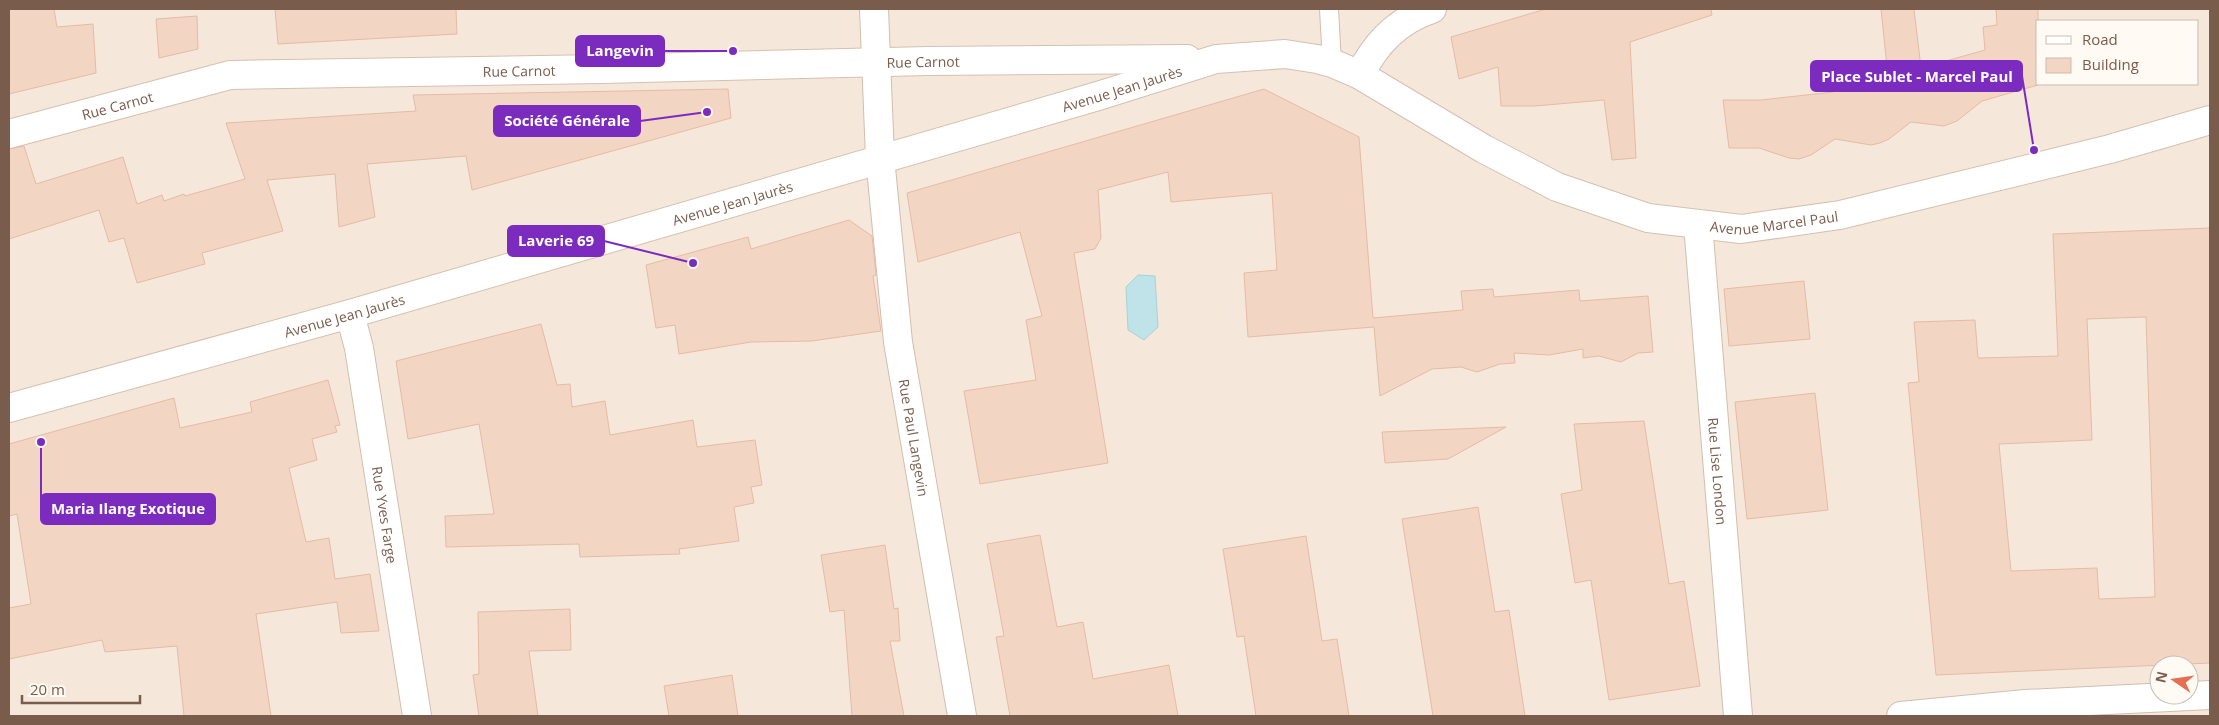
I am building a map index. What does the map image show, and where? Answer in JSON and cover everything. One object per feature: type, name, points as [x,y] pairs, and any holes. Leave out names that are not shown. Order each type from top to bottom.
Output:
[{"type":"main road","name":"Rue Paul Langevin","points":[[874,9],[880,158],[898,342],[962,716]]},
{"type":"main road","points":[[1360,75],[1370,55],[1387,34],[1420,12],[1432,9]]},
{"type":"main road","name":"Avenue Jean Jaurès","points":[[9,408],[350,314],[880,158],[1089,99],[1216,59],[1285,54],[1332,63],[1360,75]]},
{"type":"main road","name":"Rue Carnot","points":[[9,134],[230,75],[876,63],[1216,59]]},
{"type":"main road","name":"Avenue Marcel Paul","points":[[1360,75],[1484,149],[1556,187],[1648,218],[1741,229],[1840,215],[2110,149],[2210,120]]},
{"type":"main road","name":"Rue Lise London","points":[[1698,224],[1738,716]]},
{"type":"main road","name":"Rue Yves Farge","points":[[350,314],[359,348],[417,716]]},
{"type":"main road","points":[[1901,716],[2025,704],[2210,695]]},
{"type":"lane","points":[[1328,9],[1332,63]]},
{"type":"shaded area","points":[[9,9],[2210,9],[2210,716],[9,716]]},
{"type":"water","points":[[1138,275],[1155,276],[1158,327],[1144,340],[1128,330],[1126,287]]},
{"type":"building","points":[[9,9],[54,9],[57,27],[93,24],[96,73],[9,94]]},
{"type":"building","points":[[275,9],[456,9],[457,34],[278,44]]},
{"type":"building","points":[[1546,9],[1711,9],[1712,15],[1630,42],[1636,158],[1612,160],[1604,100],[1535,106],[1501,106],[1498,67],[1459,79],[1451,37]]},
{"type":"building","points":[[1881,9],[1914,9],[1921,68],[1985,50],[1983,27],[1997,25],[1996,9],[2038,9],[2038,20],[2036,20],[2036,85],[2038,85],[1982,101],[1957,121],[1944,126],[1911,122],[1889,139],[1871,145],[1835,139],[1811,155],[1799,159],[1789,158],[1759,148],[1729,148],[1723,100],[1761,100],[1833,92],[1838,70],[1887,67]]},
{"type":"building","points":[[197,16],[198,49],[159,58],[156,19]]},
{"type":"building","points":[[728,89],[731,118],[472,190],[466,156],[367,164],[375,217],[339,227],[335,174],[267,180],[283,231],[202,253],[205,264],[137,283],[124,238],[109,242],[99,210],[9,239],[9,149],[24,146],[36,184],[123,157],[137,204],[162,195],[164,201],[184,194],[185,196],[245,179],[226,123],[416,111],[413,95]]},
{"type":"building","points":[[1264,89],[1359,137],[1373,318],[1463,310],[1461,291],[1493,289],[1494,297],[1579,290],[1580,301],[1648,296],[1653,352],[1638,353],[1621,362],[1599,356],[1583,358],[1583,349],[1549,355],[1514,353],[1515,363],[1500,364],[1477,372],[1461,367],[1432,369],[1380,396],[1374,327],[1248,337],[1244,273],[1277,270],[1272,193],[1171,202],[1168,172],[1098,190],[1101,238],[1095,249],[1074,253],[1108,463],[980,484],[964,391],[1036,380],[1026,320],[1042,316],[1020,232],[918,262],[907,193]]},
{"type":"building","points":[[849,220],[872,236],[876,275],[873,276],[881,331],[812,341],[751,342],[679,354],[675,325],[656,328],[646,265],[748,237],[751,249]]},
{"type":"building","points":[[2210,228],[2210,663],[2199,663],[2199,655],[2149,655],[2149,666],[1936,675],[1908,383],[1919,382],[1914,322],[1975,320],[1978,358],[2058,356],[2053,234]],"holes":[[[2146,317],[2155,597],[2099,599],[2097,568],[2011,571],[1999,444],[2092,440],[2087,319]]]},
{"type":"building","points":[[1804,281],[1810,339],[1729,346],[1724,289]]},
{"type":"building","points":[[541,324],[557,385],[570,384],[572,407],[605,401],[610,435],[693,420],[697,447],[755,440],[762,485],[751,487],[754,503],[734,507],[739,541],[679,549],[680,554],[580,557],[579,544],[446,547],[445,516],[494,514],[479,424],[408,439],[396,361]]},
{"type":"building","points":[[328,380],[340,425],[335,426],[337,432],[312,439],[317,460],[289,468],[306,542],[329,538],[335,579],[370,574],[379,631],[341,633],[337,602],[256,614],[271,716],[184,716],[177,646],[105,652],[102,640],[9,659],[9,608],[31,604],[17,514],[9,516],[9,444],[174,398],[180,428],[252,412],[250,402]]},
{"type":"building","points":[[1815,393],[1828,510],[1747,519],[1735,402]]},
{"type":"building","points":[[1644,421],[1669,584],[1684,581],[1700,686],[1609,700],[1591,580],[1575,583],[1561,494],[1582,490],[1574,424]]},
{"type":"building","points":[[1506,427],[1448,459],[1385,463],[1382,432]]},
{"type":"building","points":[[1478,507],[1495,612],[1509,610],[1525,716],[1433,716],[1402,519]]},
{"type":"building","points":[[1040,535],[1057,627],[1083,622],[1093,679],[1169,665],[1178,716],[1010,716],[996,637],[1004,636],[987,544]]},
{"type":"building","points":[[1306,536],[1322,641],[1337,639],[1349,716],[1256,716],[1244,636],[1237,637],[1223,549]]},
{"type":"building","points":[[885,545],[894,609],[898,608],[900,641],[890,641],[904,716],[852,716],[844,610],[830,612],[821,555]]},
{"type":"building","points":[[570,609],[571,650],[529,651],[538,716],[479,716],[473,675],[479,674],[478,612]]},
{"type":"building","points":[[732,675],[738,716],[669,716],[664,686]]},
{"type":"place","name":"Langevin","points":[[733,51]]},
{"type":"place","name":"Société Générale","points":[[707,112]]},
{"type":"place","name":"Place Sublet - Marcel Paul","points":[[2034,150]]},
{"type":"place","name":"Laverie 69","points":[[693,263]]},
{"type":"place","name":"Maria Ilang Exotique","points":[[41,442]]}]
